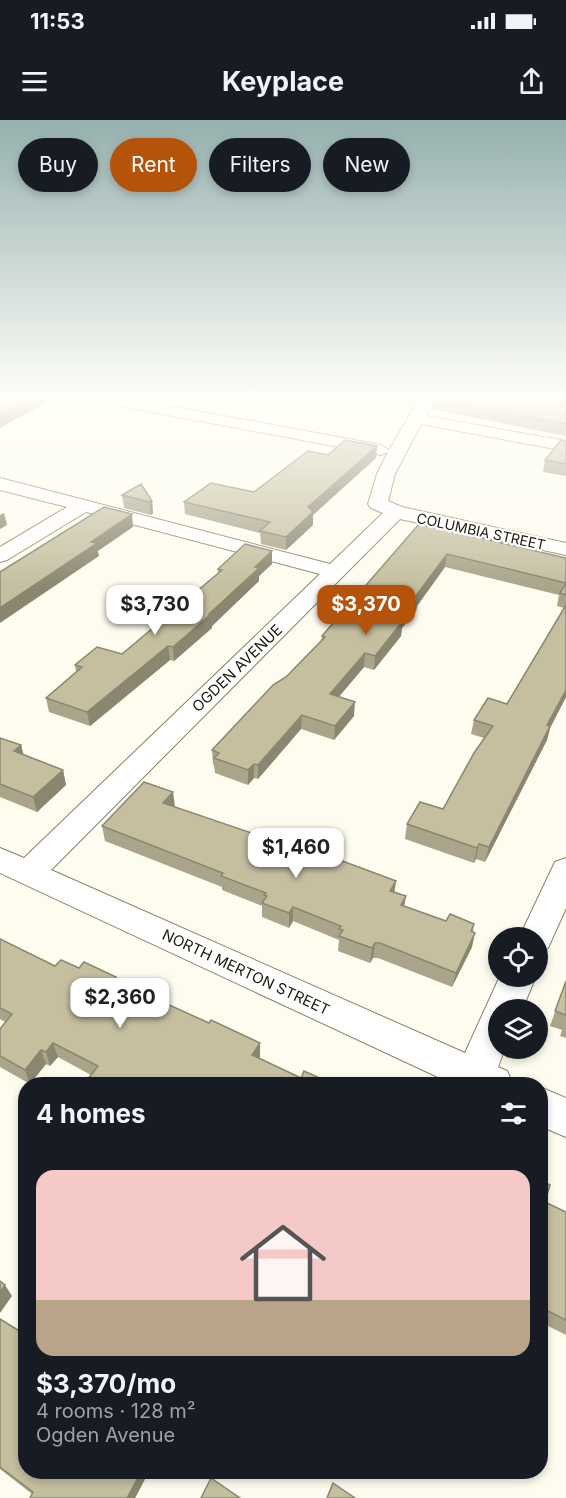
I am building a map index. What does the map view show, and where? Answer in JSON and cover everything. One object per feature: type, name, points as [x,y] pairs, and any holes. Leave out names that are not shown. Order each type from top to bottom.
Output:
[{"type":"street","points":[[391,460],[381,482],[378,504],[396,512]]},
{"type":"street","points":[[0,484],[336,572]]},
{"type":"street","points":[[0,556],[83,506]]},
{"type":"street","name":"COLUMBIA STREET","points":[[396,512],[566,549]]},
{"type":"street","name":"OGDEN AVENUE","points":[[14,866],[336,572],[396,512]]},
{"type":"street","name":"NORTH MERTON STREET","points":[[14,866],[476,1077]]},
{"type":"street","points":[[541,927],[566,870]]},
{"type":"street","points":[[484,1077],[488,1059]]},
{"type":"street","points":[[548,1110],[566,1118]]},
{"type":"building","points":[[296,460],[361,460],[308,507],[313,512],[286,537],[260,531],[270,522],[184,502],[211,483],[254,492]]},
{"type":"building","points":[[547,460],[566,460],[566,464]]},
{"type":"building","points":[[141,484],[152,501],[122,495]]},
{"type":"building","points":[[104,507],[132,514],[91,542],[97,543],[0,608],[0,572]]},
{"type":"building","points":[[419,524],[566,558],[566,583],[447,554],[415,597],[418,598],[398,621],[402,622],[375,656],[365,653],[330,694],[355,702],[335,726],[302,715],[258,765],[254,764],[248,770],[214,758],[219,753],[212,750],[273,685],[286,677],[325,637],[322,636]]},
{"type":"building","points":[[245,544],[272,551],[255,567],[259,568],[173,647],[168,646],[87,712],[46,698],[82,667],[75,665],[97,647],[122,654],[222,570],[218,569]]},
{"type":"building","points":[[566,583],[566,595],[560,593]]},
{"type":"building","points":[[566,605],[566,690],[489,847],[479,844],[477,848],[407,824],[420,802],[443,809],[474,753],[493,726],[474,720],[488,698],[507,704]]},
{"type":"building","points":[[0,738],[21,745],[14,751],[63,770],[33,797],[0,784]]},
{"type":"building","points":[[144,782],[173,792],[163,803],[302,850],[305,847],[396,881],[390,891],[406,896],[401,905],[446,921],[450,914],[474,924],[471,931],[475,933],[456,973],[380,943],[375,943],[372,948],[339,936],[343,930],[339,929],[341,926],[293,907],[289,913],[262,903],[267,896],[264,895],[266,893],[221,876],[223,873],[102,826]]},
{"type":"building","points":[[0,939],[55,966],[61,960],[79,968],[84,962],[116,977],[114,980],[209,1023],[211,1020],[260,1043],[252,1055],[299,1077],[89,1077],[98,1066],[53,1043],[46,1052],[41,1050],[25,1070],[0,1056],[0,1029],[12,1014],[0,1008]]},
{"type":"building","points":[[566,981],[566,1015],[555,1011]]},
{"type":"building","points":[[304,1071],[317,1077],[301,1077]]},
{"type":"building","points":[[548,1203],[566,1212],[566,1320],[548,1311]]},
{"type":"building","points":[[0,1281],[5,1285],[0,1292]]},
{"type":"building","points":[[0,1319],[18,1330],[18,1479],[137,1479],[127,1498],[30,1498],[33,1492],[0,1467]]},
{"type":"building","points":[[212,1479],[240,1498],[201,1498]]},
{"type":"building","points":[[333,1483],[355,1498],[327,1498]]}]
